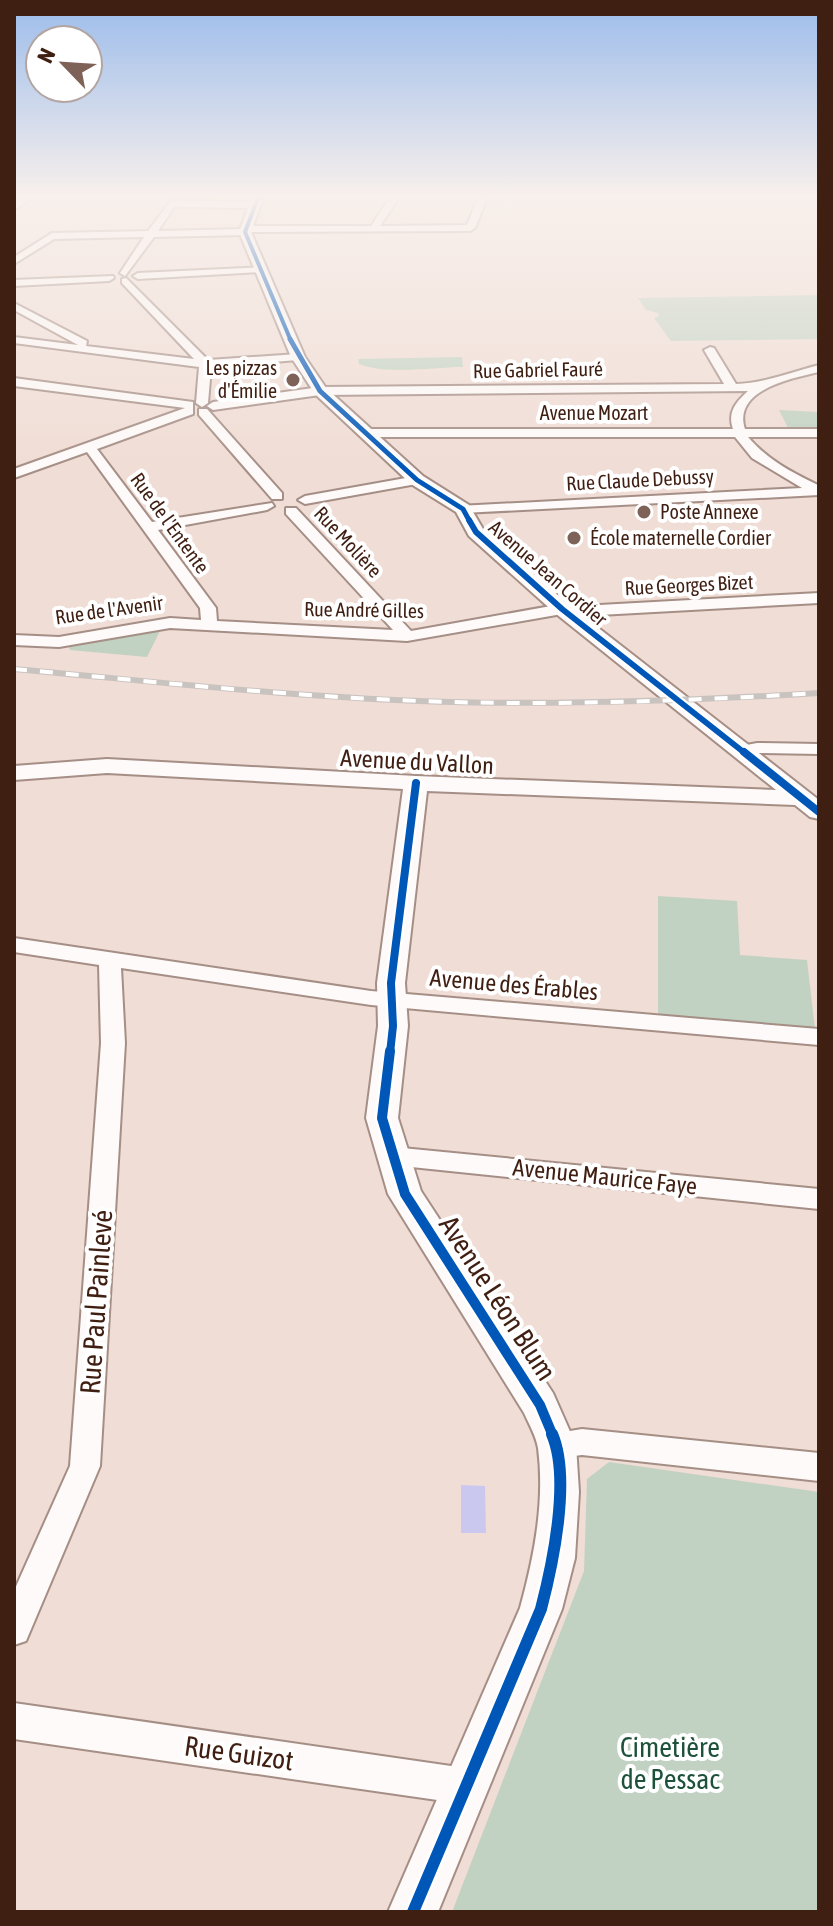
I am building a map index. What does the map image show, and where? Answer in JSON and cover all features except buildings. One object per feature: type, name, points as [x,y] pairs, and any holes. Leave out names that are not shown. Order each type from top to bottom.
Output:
[{"type":"street","points":[[135,288],[205,364]]},
{"type":"street","name":"Avenue Jean Cordier","points":[[270,288],[298,357],[320,391],[417,480],[463,509],[476,532],[562,609],[813,803]]},
{"type":"street","points":[[14,306],[83,343],[78,348]]},
{"type":"street","points":[[14,340],[205,364],[298,357]]},
{"type":"street","points":[[710,350],[732,387]]},
{"type":"street","points":[[199,408],[205,364]]},
{"type":"street","points":[[819,368],[796,372],[756,387],[736,413],[737,433],[747,448],[772,467],[819,490]]},
{"type":"street","points":[[14,382],[199,408],[279,511],[291,511],[306,505],[305,500]]},
{"type":"street","name":"Rue Gabriel Fauré","points":[[199,408],[320,391],[756,387]]},
{"type":"street","points":[[14,474],[199,408]]},
{"type":"street","name":"Avenue Mozart","points":[[368,433],[819,433]]},
{"type":"street","name":"Rue de l'Entente","points":[[90,448],[208,608],[209,625]]},
{"type":"street","points":[[148,527],[291,495],[305,500],[417,480]]},
{"type":"street","name":"Rue Claude Debussy","points":[[463,509],[819,490]]},
{"type":"street","name":"Rue Molière","points":[[291,511],[407,636]]},
{"type":"street","name":"Rue Georges Bizet","points":[[562,609],[581,611],[819,598]]},
{"type":"street","name":"Rue André Gilles","points":[[209,625],[407,636],[562,609]]},
{"type":"street","name":"Rue de l'Avenir","points":[[14,640],[59,642],[170,623],[209,625]]},
{"type":"street","points":[[742,751],[757,748],[819,749]]},
{"type":"street","name":"Avenue du Vallon","points":[[14,773],[107,766],[813,803]]},
{"type":"street","name":"Avenue Léon Blum","points":[[413,1912],[541,1609],[554,1558],[559,1492],[557,1445],[540,1405],[405,1194],[382,1118],[393,1026],[391,983],[416,783]]},
{"type":"street","name":"Avenue des Érables","points":[[14,945],[392,1000],[819,1037]]},
{"type":"street","name":"Rue Paul Painlevé","points":[[14,1629],[85,1466],[113,1043],[110,961]]},
{"type":"street","name":"Avenue Maurice Faye","points":[[392,1156],[819,1199]]},
{"type":"street","points":[[557,1445],[582,1442],[819,1467]]},
{"type":"street","name":"Rue Guizot","points":[[14,1721],[465,1786]]},
{"type":"green space","points":[[819,295],[819,339],[671,341],[654,318],[659,316],[658,313],[646,310],[638,298]]},
{"type":"green space","points":[[462,357],[463,367],[410,370],[370,367],[359,364],[358,359]]},
{"type":"green space","points":[[779,410],[819,412],[819,430],[789,430]]},
{"type":"green space","points":[[161,629],[147,657],[70,650],[68,645]]},
{"type":"green space","points":[[658,896],[737,901],[740,955],[807,960],[815,1029],[658,1014]]},
{"type":"green space","name":"Cimetière de Pessac","points":[[609,1462],[819,1492],[819,1912],[452,1912],[584,1571],[587,1479]]},
{"type":"water","points":[[461,1485],[485,1486],[486,1533],[461,1533]]},
{"type":"railway","points":[[14,669],[267,692],[419,701],[619,702],[819,693]]},
{"type":"cycle path","points":[[269,288],[298,357],[320,391],[417,480],[463,509],[476,532],[562,609],[819,812]]},
{"type":"cycle path","points":[[413,1912],[541,1609],[554,1558],[559,1492],[557,1445],[540,1405],[405,1194],[382,1118],[393,1026],[391,983],[416,783]]},
{"type":"place","name":"Les pizzas d'Émilie","points":[[293,380]]},
{"type":"place","name":"Poste Annexe","points":[[644,512]]},
{"type":"place","name":"École maternelle Cordier","points":[[574,538]]}]
